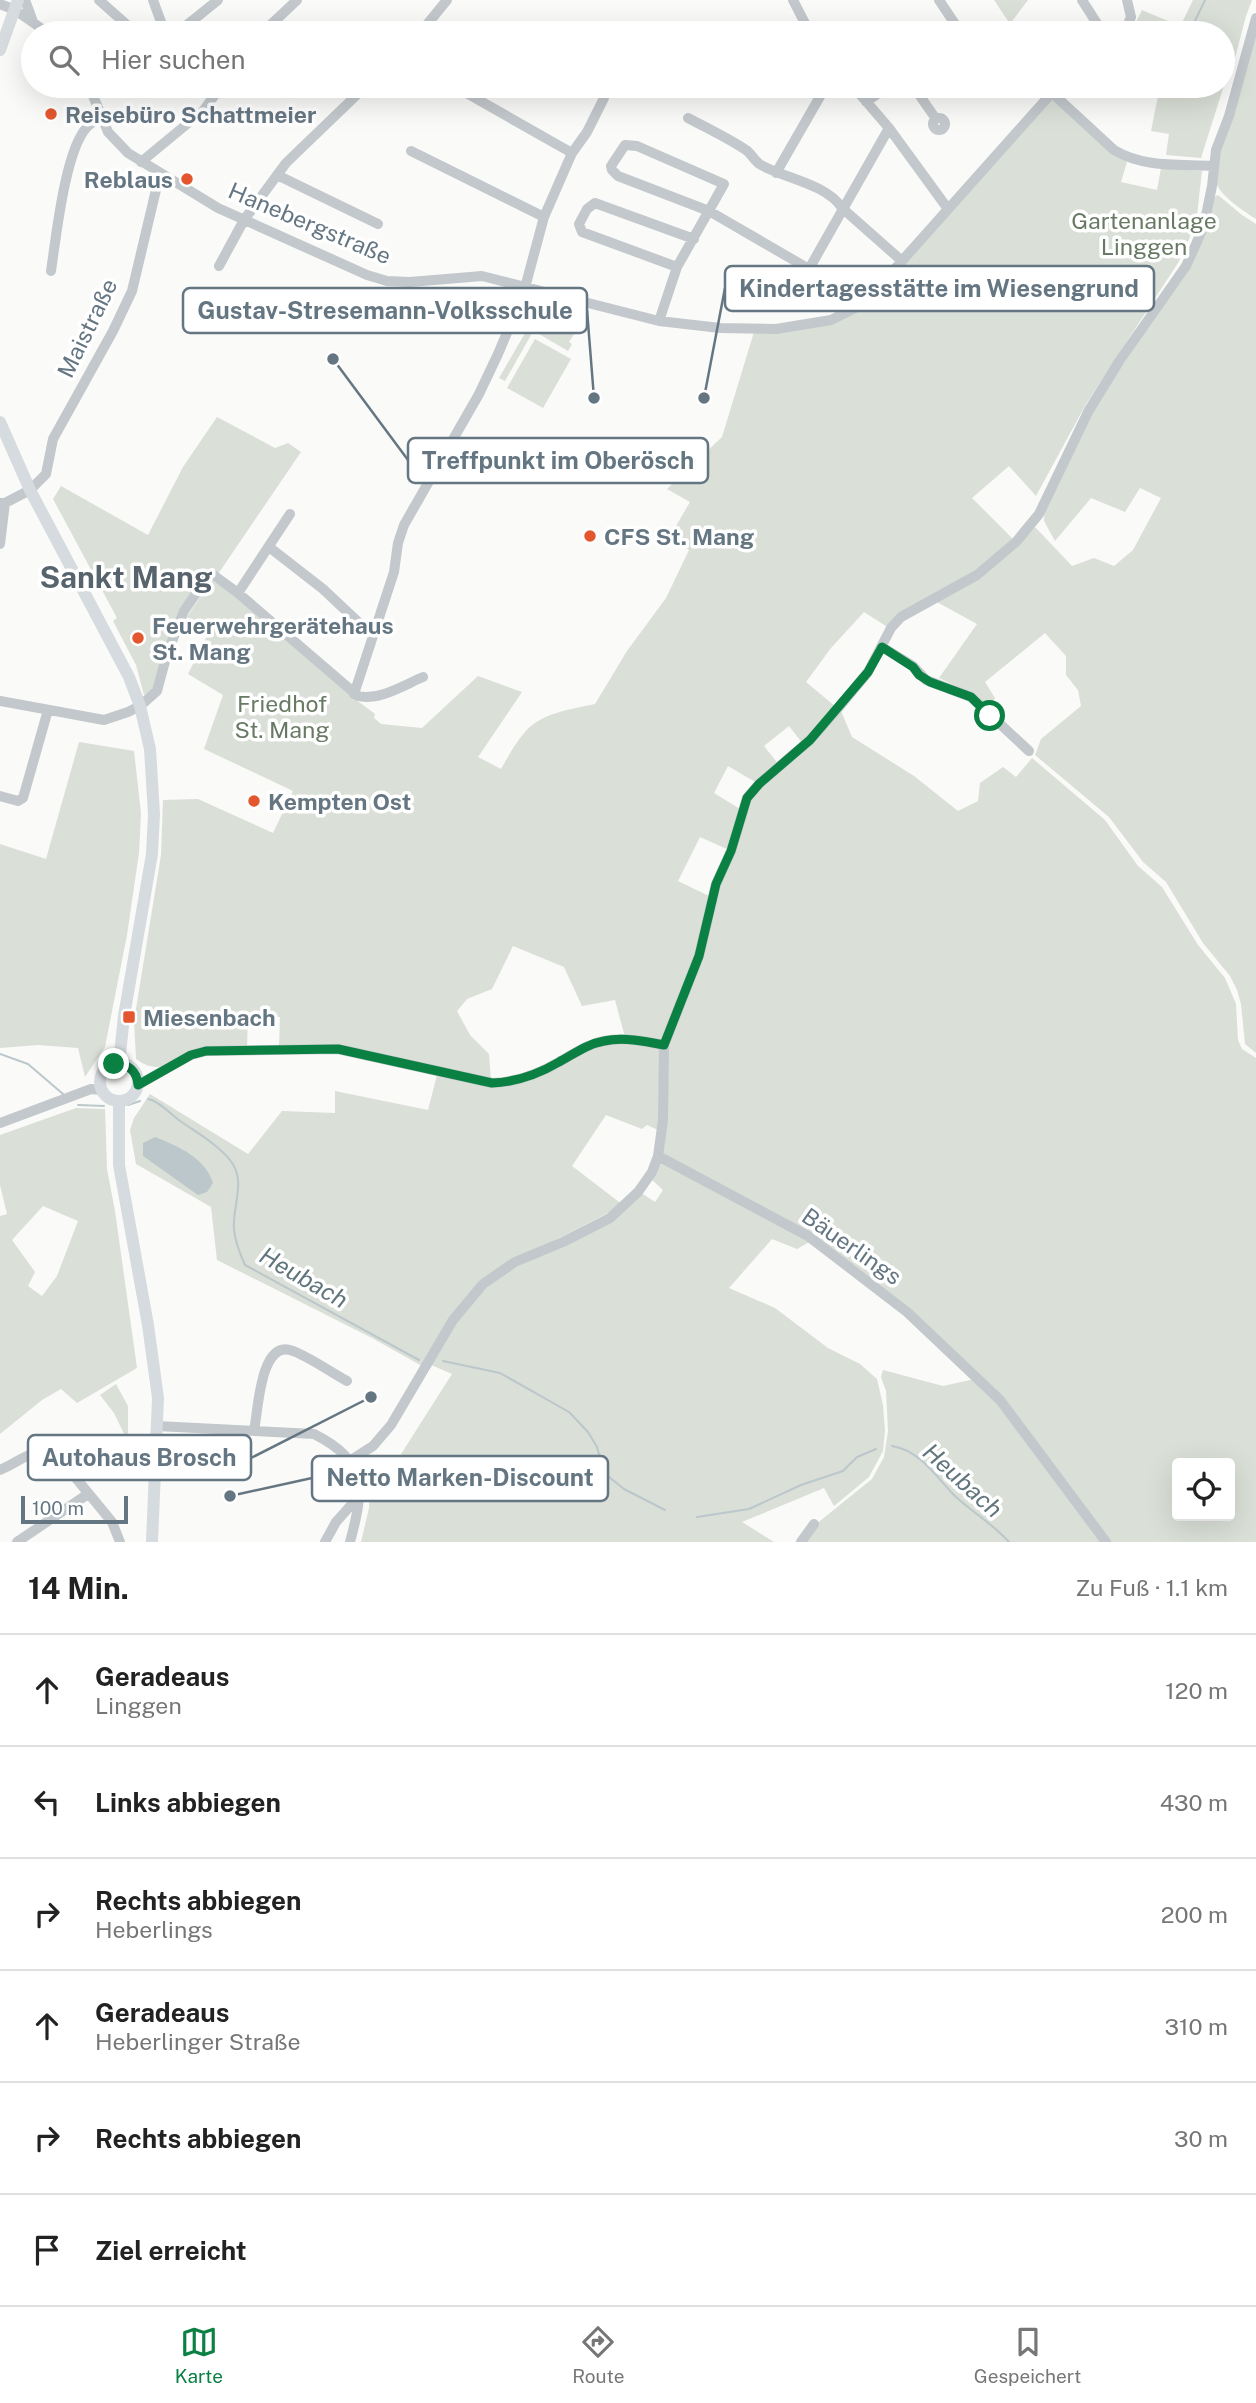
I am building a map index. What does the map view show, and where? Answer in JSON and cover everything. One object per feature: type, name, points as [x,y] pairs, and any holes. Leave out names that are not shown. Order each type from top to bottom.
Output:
[{"type":"main road","points":[[0,50],[16,5]]},
{"type":"main road","points":[[0,422],[30,490],[131,681],[150,752],[154,814],[152,854],[121,1032],[119,1063]]},
{"type":"main road","points":[[119,1063],[130,1067],[136,1074],[138,1085],[127,1099],[119,1101],[108,1098],[101,1090],[100,1080],[103,1071],[119,1063]]},
{"type":"main road","points":[[119,1101],[119,1165],[148,1325],[158,1398],[152,1542]]},
{"type":"street","points":[[25,0],[33,21]]},
{"type":"street","points":[[99,0],[123,21]]},
{"type":"street","points":[[153,0],[161,21]]},
{"type":"street","points":[[192,21],[218,0]]},
{"type":"street","points":[[275,21],[297,0]]},
{"type":"street","points":[[429,21],[447,0]]},
{"type":"street","points":[[793,0],[804,21]]},
{"type":"street","points":[[932,0],[939,0],[953,21]]},
{"type":"street","points":[[1082,0],[1095,21]]},
{"type":"street","points":[[1127,0],[1131,17],[1129,21]]},
{"type":"street","points":[[0,4],[16,5],[32,21]]},
{"type":"street","points":[[1235,90],[1256,18]]},
{"type":"street","name":"Hanebergstraße","points":[[94,98],[108,132],[118,144],[141,162],[218,208],[367,275],[387,281],[410,282],[482,276],[659,321],[720,328],[776,329],[831,320],[857,307],[902,261],[1046,98]]},
{"type":"street","points":[[141,162],[204,110],[212,98]]},
{"type":"street","points":[[219,266],[244,220],[276,176],[299,149],[353,98]]},
{"type":"street","points":[[475,98],[572,153]]},
{"type":"street","points":[[354,694],[394,572],[398,543],[404,525],[484,384],[512,325],[544,217],[572,153],[587,132],[604,98]]},
{"type":"street","points":[[776,173],[819,98]]},
{"type":"street","points":[[863,98],[889,128],[948,209]]},
{"type":"street","points":[[866,102],[872,98]]},
{"type":"street","points":[[921,98],[936,119]]},
{"type":"street","points":[[1063,98],[1114,150],[1133,160],[1213,166]]},
{"type":"street","points":[[351,1460],[373,1446],[386,1431],[453,1320],[483,1284],[516,1262],[610,1218],[638,1192],[652,1172],[658,1156],[663,1120],[664,1045],[699,956],[716,884],[731,851],[747,798],[759,784],[810,740],[868,672],[891,628],[901,617],[976,575],[1016,542],[1032,523],[1089,410],[1191,255],[1204,225],[1213,166],[1233,98]]},
{"type":"street","points":[[51,271],[62,200],[76,146],[87,127],[101,117]]},
{"type":"street","points":[[688,118],[749,151],[756,162],[776,173],[798,178],[837,200],[842,208],[902,261]]},
{"type":"street","points":[[659,321],[677,267],[694,239],[709,211],[724,184],[637,146],[625,145],[611,166],[618,176],[709,211],[808,269],[889,128]]},
{"type":"street","points":[[411,151],[544,217]]},
{"type":"street","name":"Maistraße","points":[[30,490],[46,474],[53,439],[59,426],[113,331],[132,290],[160,173]]},
{"type":"street","points":[[276,176],[378,224]]},
{"type":"street","points":[[677,267],[582,232],[579,224],[587,209],[595,203],[694,239]]},
{"type":"street","points":[[0,544],[3,503],[30,490]]},
{"type":"street","points":[[238,593],[290,514]]},
{"type":"street","points":[[269,547],[323,589],[373,636]]},
{"type":"street","points":[[0,701],[104,720],[128,712],[157,691],[167,654],[184,611],[208,576],[216,576],[238,593],[354,694],[367,698],[376,696],[423,677]]},
{"type":"street","points":[[882,647],[913,667],[930,682],[971,697],[1029,751]]},
{"type":"street","points":[[0,796],[18,801],[23,798],[48,710]]},
{"type":"street","points":[[138,1085],[191,1055],[223,1050],[338,1049],[492,1083],[515,1081],[536,1074],[586,1047],[609,1040],[664,1045]]},
{"type":"street","points":[[0,1123],[92,1089],[101,1090]]},
{"type":"street","name":"Bäuerlings","points":[[658,1156],[807,1236],[907,1312],[1000,1400],[1106,1542]]},
{"type":"street","points":[[254,1431],[262,1377],[276,1351],[293,1351],[347,1381]]},
{"type":"street","points":[[157,1426],[314,1434],[332,1443],[351,1460],[360,1495],[350,1542]]},
{"type":"street","points":[[0,1470],[43,1450],[61,1460],[112,1522],[120,1542]]},
{"type":"street","points":[[18,1542],[88,1494]]},
{"type":"street","points":[[325,1542],[336,1522],[360,1495]]},
{"type":"street","points":[[801,1542],[814,1524]]},
{"type":"green space","points":[[994,0],[1028,0],[1012,21],[1008,21]]},
{"type":"green space","points":[[1193,0],[1252,0],[1235,58],[1235,21],[1183,21]]},
{"type":"green space","points":[[1142,10],[1168,21],[1136,21]]},
{"type":"green space","points":[[1256,35],[1256,219],[1227,198],[1218,187],[1216,171]]},
{"type":"green space","points":[[1049,98],[1053,98],[1127,162],[1121,182],[1157,190],[1161,168],[1202,171],[1196,224],[1178,263],[1086,404],[1036,496],[1009,466],[972,498],[1014,540],[995,557],[889,628],[864,612],[831,648],[806,682],[836,707],[803,744],[789,726],[764,746],[779,765],[757,783],[728,766],[714,793],[740,809],[729,850],[700,837],[678,881],[711,897],[697,955],[662,1042],[625,1037],[615,1000],[582,1006],[564,967],[513,946],[492,989],[467,999],[457,1011],[470,1035],[489,1054],[491,1081],[383,1055],[279,1047],[280,1017],[248,1017],[247,1048],[208,1048],[162,1067],[154,1067],[136,1059],[134,1021],[161,855],[163,800],[198,799],[273,833],[293,791],[204,749],[223,695],[188,674],[209,632],[187,617],[211,580],[235,596],[375,714],[374,718],[381,724],[422,728],[478,676],[522,692],[478,757],[501,769],[518,741],[539,720],[595,704],[627,651],[666,598],[689,550],[669,538],[690,502],[667,489],[722,437],[754,332],[858,309]]},
{"type":"green space","points":[[1158,98],[1220,98],[1201,158],[1166,155],[1169,134],[1151,131]]},
{"type":"green space","points":[[1218,195],[1256,224],[1256,1053],[1245,1044],[1241,1004],[1230,976],[1203,943],[1166,882],[1143,862],[1109,817],[1035,755],[1041,739],[1081,706],[1078,690],[1066,675],[1066,656],[1045,633],[985,682],[995,698],[989,708],[973,694],[939,678],[977,624],[935,601],[1035,527],[1072,566],[1094,558],[1114,566],[1133,550],[1161,498],[1140,488],[1125,512],[1091,498],[1055,541],[1044,521],[1045,506],[1092,411],[1188,267],[1213,198]]},
{"type":"green space","points":[[539,309],[544,312],[505,381],[499,378]]},
{"type":"green space","points":[[550,315],[576,331],[569,342],[572,344],[568,351],[539,334]]},
{"type":"green space","points":[[535,339],[571,359],[543,408],[507,388]]},
{"type":"green space","points":[[217,417],[275,448],[288,443],[301,452],[218,574],[205,574],[154,689],[144,695],[136,665],[113,621],[117,618],[53,499],[61,486],[148,535],[183,467]]},
{"type":"green space","points":[[841,711],[852,737],[914,776],[958,811],[978,801],[980,783],[1003,767],[1016,777],[1032,758],[1105,820],[1138,866],[1162,887],[1198,945],[1225,978],[1236,1004],[1238,1040],[1242,1049],[1256,1058],[1256,1542],[1109,1542],[1002,1399],[846,1260],[661,1155],[665,1046],[749,799]]},
{"type":"green space","points":[[79,742],[134,751],[141,813],[139,853],[127,935],[105,1047],[85,1077],[78,1048],[38,1045],[0,1048],[0,844],[46,859]]},
{"type":"green space","points":[[602,1042],[661,1047],[660,1131],[647,1125],[642,1129],[606,1115],[572,1166],[623,1205],[498,1270],[422,1366],[217,1260],[211,1207],[136,1164],[130,1130],[134,1118],[150,1094],[248,1154],[282,1111],[335,1113],[335,1091],[428,1110],[437,1075],[491,1086]]},
{"type":"green space","points":[[76,1108],[105,1109],[107,1169],[137,1368],[77,1403],[61,1389],[42,1400],[0,1434],[0,1216],[7,1214],[0,1185],[0,1135]],"holes":[[[43,1206],[78,1221],[57,1276],[42,1296],[28,1286],[35,1272],[12,1240]]]},
{"type":"green space","points":[[659,1159],[811,1241],[797,1249],[772,1239],[729,1288],[775,1308],[828,1348],[860,1364],[877,1379],[885,1431],[883,1451],[869,1477],[834,1506],[824,1488],[742,1522],[774,1542],[361,1542],[370,1493],[375,1495],[452,1374],[429,1364],[470,1302],[501,1274],[564,1244],[640,1192],[655,1202],[663,1190],[650,1178]]},
{"type":"green space","points":[[883,1370],[943,1386],[975,1379],[997,1402],[1104,1542],[803,1542],[815,1525],[872,1479],[884,1457],[888,1431],[886,1391],[881,1377]]},
{"type":"green space","points":[[116,1384],[128,1406],[128,1442],[114,1413],[100,1395]]},
{"type":"shaded area","points":[[155,1137],[181,1149],[204,1167],[213,1183],[207,1192],[198,1195],[143,1156],[143,1143]]},
{"type":"waterway","points":[[1195,21],[1205,0]]},
{"type":"waterway","name":"Heubach","points":[[0,1054],[28,1064],[63,1094]]},
{"type":"waterway","name":"Heubach","points":[[148,1099],[214,1145],[235,1168],[238,1185],[234,1229],[245,1265],[419,1360]]},
{"type":"waterway","name":"Heubach","points":[[128,1105],[140,1101]]},
{"type":"waterway","name":"Heubach","points":[[78,1105],[104,1106]]},
{"type":"waterway","name":"Heubach","points":[[443,1361],[500,1373],[569,1412],[588,1432],[597,1447],[604,1473],[624,1489],[665,1510]]},
{"type":"waterway","name":"Heubach","points":[[892,1446],[920,1459],[955,1496],[1009,1542]]},
{"type":"waterway","name":"Heubach","points":[[697,1517],[749,1509],[801,1485],[843,1471],[857,1457],[876,1449]]},
{"type":"place","name":"Reisebüro Schattmeier","points":[[51,114]]},
{"type":"place","name":"Reblaus","points":[[187,179]]},
{"type":"place","name":"Treffpunkt im Oberösch","points":[[333,359]]},
{"type":"place","name":"Gustav-Stresemann-Volksschule","points":[[594,398]]},
{"type":"place","name":"Kindertagesstätte im Wiesengrund","points":[[704,398]]},
{"type":"place","name":"CFS St. Mang","points":[[590,536]]},
{"type":"place","name":"Feuerwehrgerätehaus St. Mang","points":[[138,638]]},
{"type":"place","name":"Kempten Ost","points":[[254,801]]},
{"type":"place","name":"Miesenbach","points":[[129,1017]]},
{"type":"place","name":"Autohaus Brosch","points":[[371,1397]]},
{"type":"place","name":"Netto Marken-Discount","points":[[230,1496]]},
{"type":"district","name":"Sankt Mang","points":[[126,577]]},
{"type":"route","points":[[114,1064],[130,1067],[136,1074],[138,1085],[191,1055],[206,1051],[338,1049],[492,1083],[515,1081],[536,1074],[602,1041],[616,1039],[664,1045],[699,956],[716,884],[731,851],[747,798],[752,790],[810,740],[868,672],[882,647],[916,668],[922,678],[971,697],[990,716]]},
{"type":"park label","name":"Gartenanlage Linggen","points":[[1144,233]]},
{"type":"park label","name":"Friedhof St. Mang","points":[[282,716]]}]
